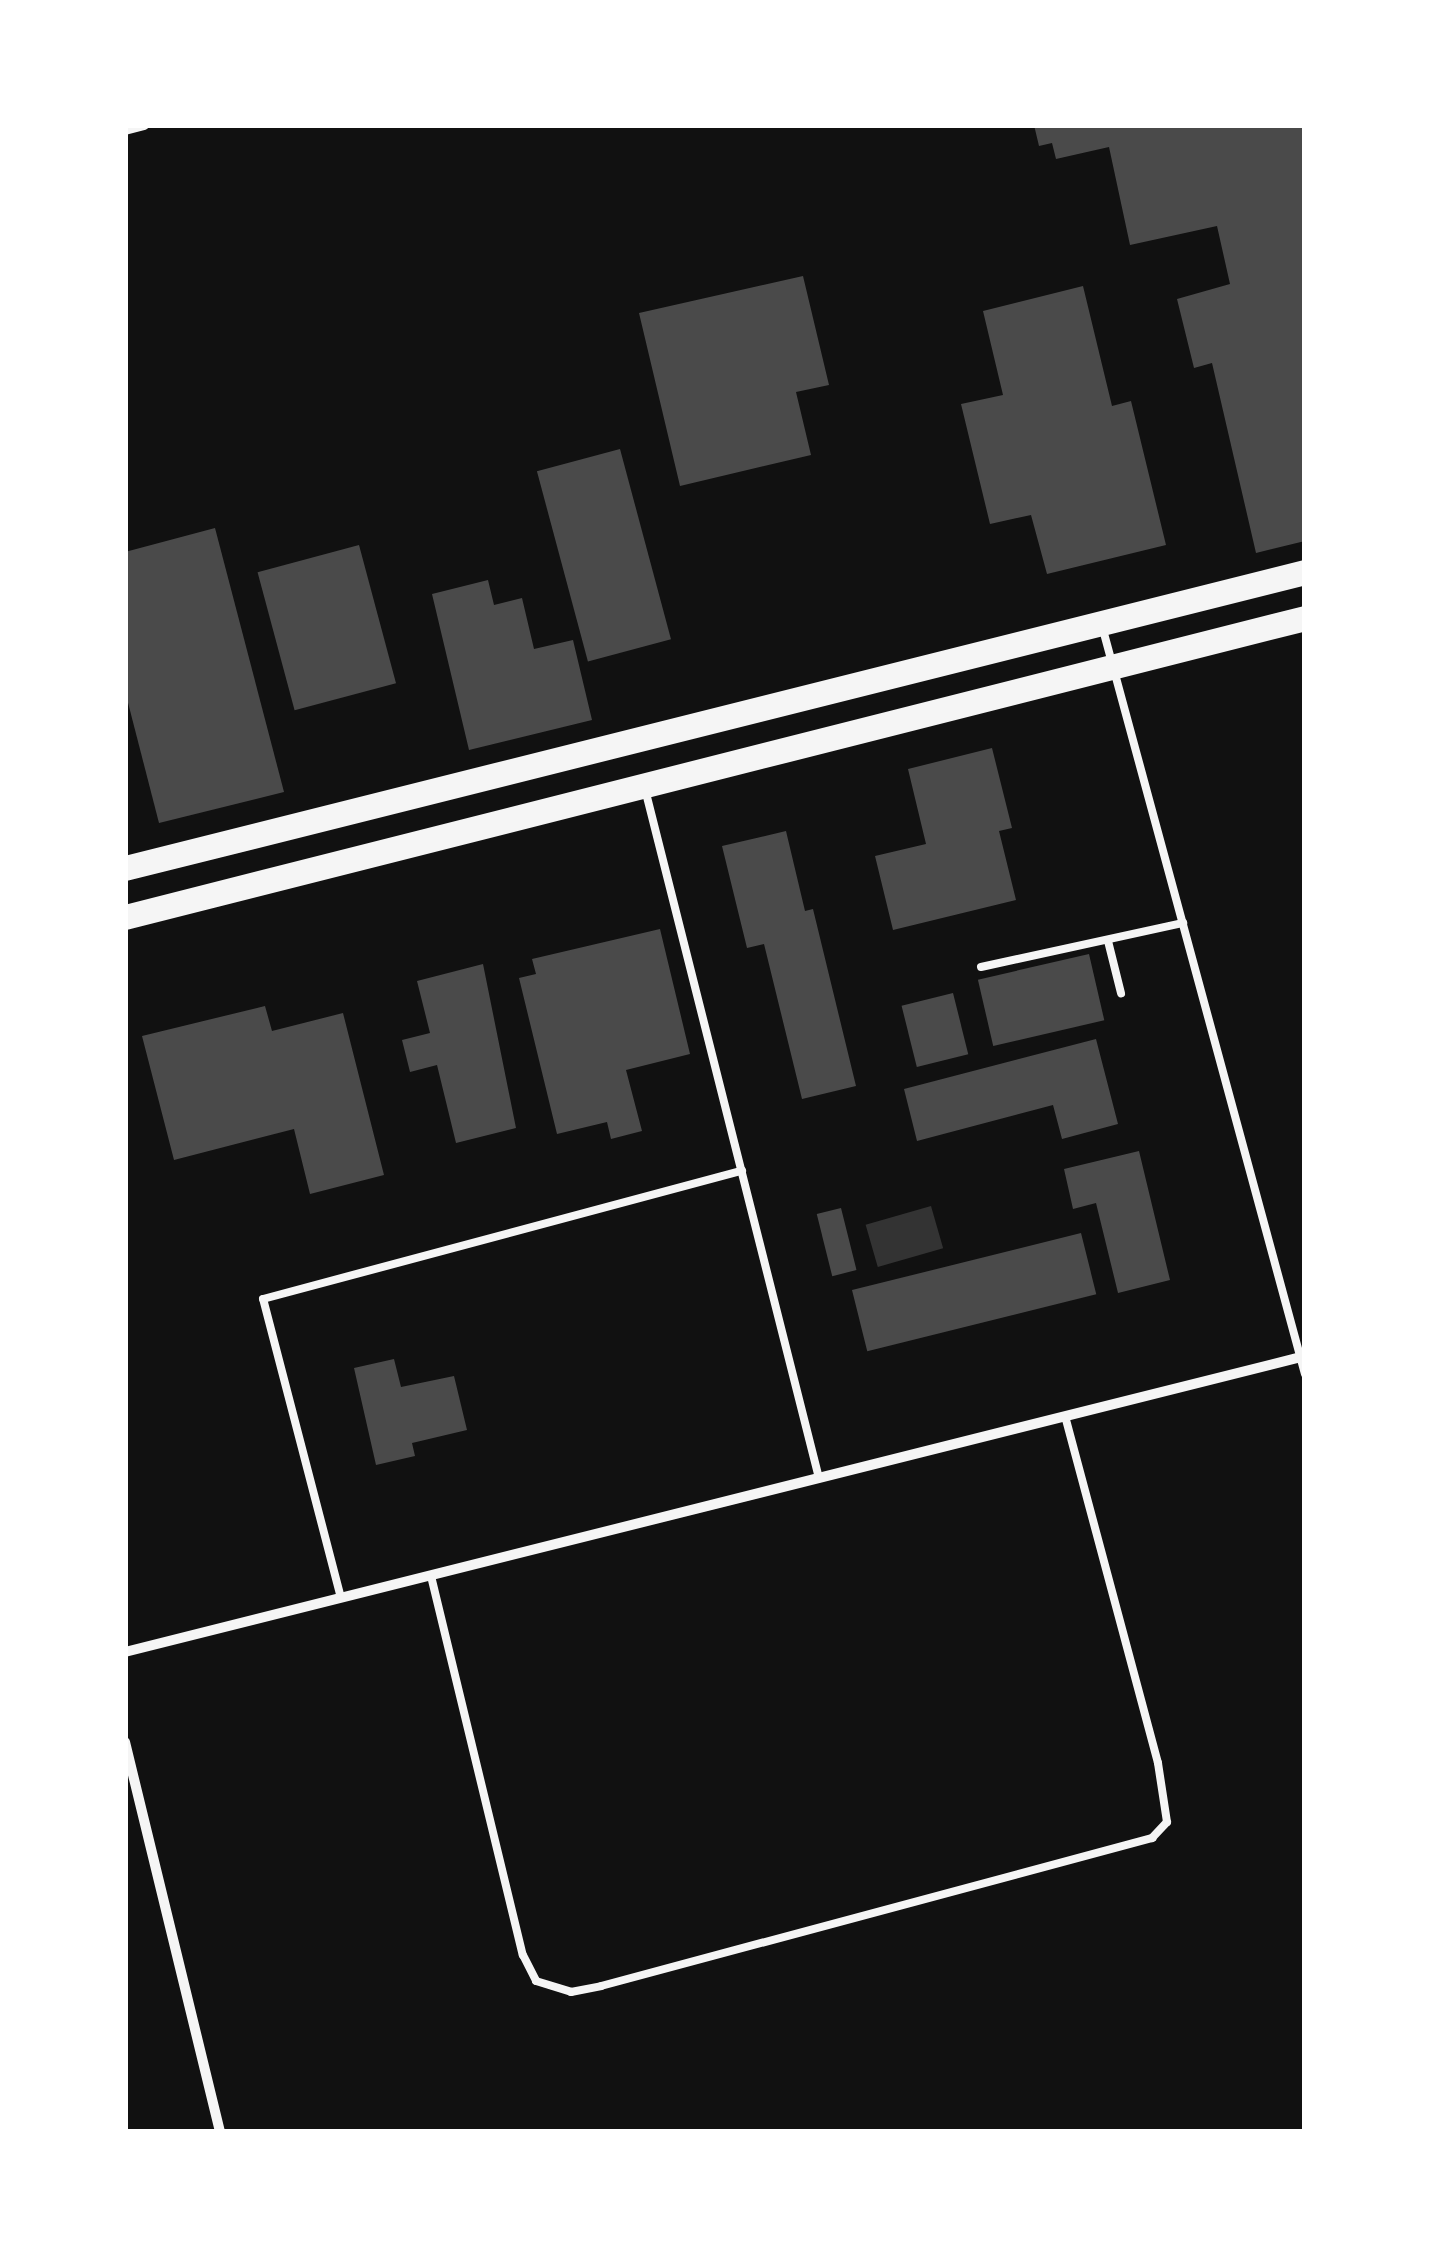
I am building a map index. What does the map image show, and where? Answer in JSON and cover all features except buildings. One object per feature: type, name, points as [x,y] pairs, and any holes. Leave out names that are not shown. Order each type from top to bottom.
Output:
[{"type":"main road","points":[[125,868],[1305,572]]},
{"type":"main road","points":[[125,917],[644,787],[1113,663],[1305,618]]},
{"type":"street","points":[[125,130],[144,125]]},
{"type":"street","points":[[125,1652],[1303,1356]]},
{"type":"street","points":[[125,1742],[220,2132]]},
{"type":"lane","points":[[1101,622],[1305,1374]]},
{"type":"lane","points":[[644,787],[819,1478]]},
{"type":"lane","points":[[980,967],[1183,923]]},
{"type":"lane","points":[[1108,941],[1120,993]]},
{"type":"lane","points":[[341,1598],[263,1299],[742,1171]]},
{"type":"lane","points":[[430,1576],[523,1955],[536,1981],[570,1992],[600,1986],[1152,1838],[1168,1822],[1158,1763],[1065,1416]]},
{"type":"shaded area","points":[[931,1206],[943,1248],[878,1267],[866,1225]]}]
